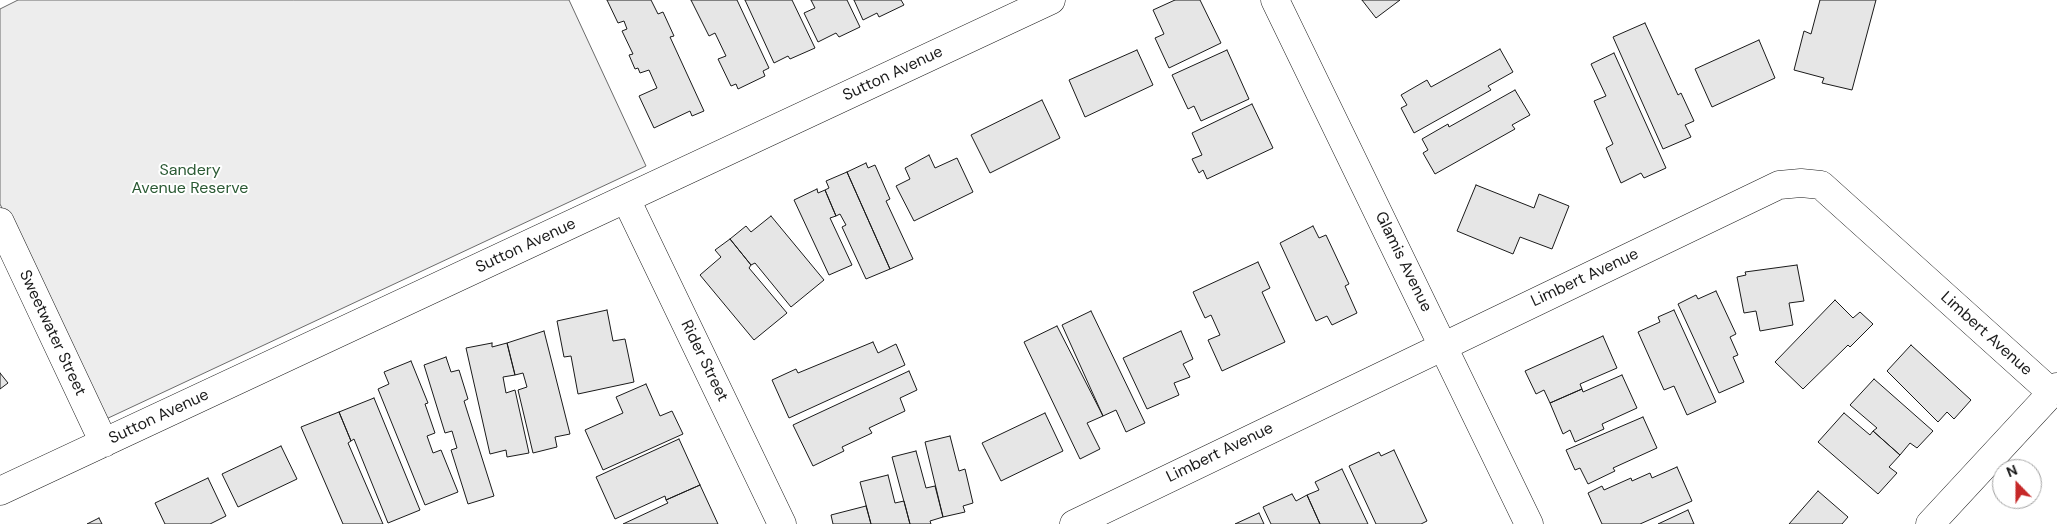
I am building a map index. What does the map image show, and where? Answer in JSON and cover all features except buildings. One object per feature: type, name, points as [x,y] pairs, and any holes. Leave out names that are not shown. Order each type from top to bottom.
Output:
[{"type":"street","name":"Sutton Avenue","points":[[0,491],[1052,0]]},
{"type":"street","name":"Glamis Avenue","points":[[1275,0],[1529,524]]},
{"type":"street","name":"Limbert Avenue","points":[[1074,524],[1779,185],[1821,185],[2054,389]]},
{"type":"street","name":"Rider Street","points":[[626,199],[782,524]]},
{"type":"street","name":"Sweetwater Street","points":[[0,222],[104,443]]},
{"type":"street","points":[[1930,524],[2054,389]]},
{"type":"shaded area","name":"Sandery Avenue Reserve","points":[[18,0],[569,0],[646,166],[104,420],[0,204],[0,9]]}]
